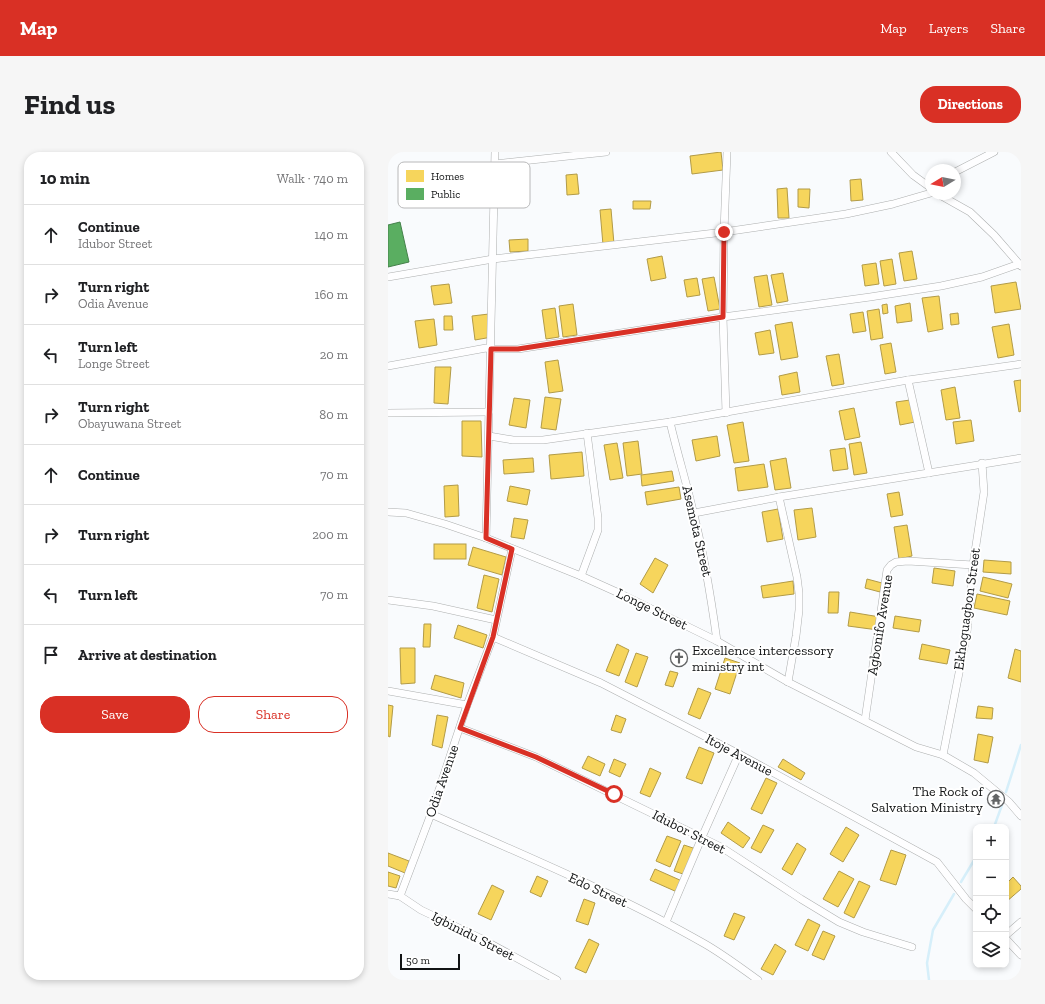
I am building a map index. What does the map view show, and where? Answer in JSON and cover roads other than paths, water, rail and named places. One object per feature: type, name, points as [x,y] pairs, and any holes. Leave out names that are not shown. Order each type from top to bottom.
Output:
[{"type":"street","points":[[514,162],[606,152]]},
{"type":"street","points":[[726,413],[723,317],[727,152]]},
{"type":"street","points":[[891,152],[913,175],[925,183]]},
{"type":"street","points":[[961,169],[994,152]]},
{"type":"street","points":[[388,277],[493,259],[724,232],[846,214],[893,204],[925,195]]},
{"type":"street","points":[[388,366],[486,348],[518,349],[723,317],[941,286],[982,277],[1020,265],[994,235],[970,212],[949,200]]},
{"type":"street","points":[[486,538],[494,208]]},
{"type":"street","points":[[489,436],[513,440],[543,440],[670,422],[908,380],[1021,364]]},
{"type":"street","points":[[908,380],[929,473]]},
{"type":"street","points":[[388,413],[489,412]]},
{"type":"street","name":"Asemota Street","points":[[670,422],[694,513],[709,585],[717,641]]},
{"type":"street","points":[[581,576],[598,530],[598,518],[587,433]]},
{"type":"street","points":[[694,513],[779,497],[1021,458]]},
{"type":"street","name":"Ekhoguagbon Street","points":[[943,754],[967,632],[973,565],[984,492],[982,464]]},
{"type":"street","points":[[779,497],[797,577],[799,593],[796,636],[788,682]]},
{"type":"street","name":"Longe Street","points":[[388,512],[406,513],[486,538],[581,576],[717,641],[788,682],[916,747],[943,754],[974,773],[1009,802],[1021,816]]},
{"type":"street","name":"Odia Avenue","points":[[400,896],[431,814],[467,705],[493,637],[512,549]]},
{"type":"street","name":"Agbonifo Avenue","points":[[865,720],[887,570],[896,562],[908,561],[973,565]]},
{"type":"street","points":[[388,600],[433,606],[496,620]]},
{"type":"street","name":"Itoje Avenue","points":[[493,637],[601,682],[740,754],[937,862],[973,906]]},
{"type":"street","points":[[388,691],[467,705]]},
{"type":"street","name":"Idubor Street","points":[[460,728],[536,757],[721,847],[839,922],[864,932],[912,947]]},
{"type":"street","points":[[666,922],[740,754]]},
{"type":"street","name":"Edo Street","points":[[431,814],[666,922],[707,945],[758,980]]},
{"type":"street","name":"Igbinidu Street","points":[[388,894],[400,896],[421,910],[480,938],[557,980]]},
{"type":"street","points":[[1009,932],[1021,922]]},
{"type":"street","points":[[1009,942],[1021,955]]},
{"type":"waterway","points":[[1006,792],[1021,745]]},
{"type":"waterway","points":[[995,824],[1002,805]]},
{"type":"waterway","points":[[961,882],[974,860]]},
{"type":"waterway","points":[[929,980],[927,963],[933,930],[954,894]]},
{"type":"place","name":"Excellence intercessory ministry int","points":[[679,658]]},
{"type":"place","name":"The Rock of Salvation Ministry","points":[[996,799]]}]
